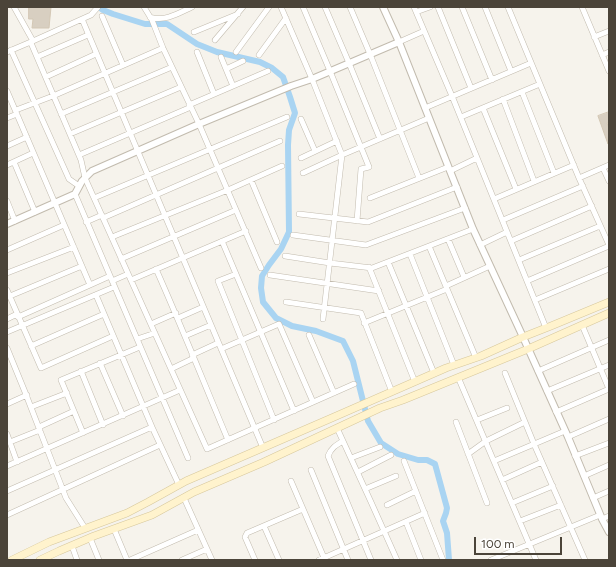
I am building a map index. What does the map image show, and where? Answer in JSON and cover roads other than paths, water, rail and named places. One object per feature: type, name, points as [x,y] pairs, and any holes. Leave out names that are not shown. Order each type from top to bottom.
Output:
[{"type":"main road","points":[[12,560],[49,542],[127,513],[186,481],[454,365],[476,358],[609,302]]},
{"type":"main road","points":[[40,560],[90,538],[152,515],[194,492],[264,462],[380,408],[528,349],[609,314]]},
{"type":"street","points":[[14,7],[32,42],[79,155],[85,178],[102,217],[207,449],[354,384]]},
{"type":"street","points":[[79,186],[68,179],[9,51],[82,19],[91,14],[98,7]]},
{"type":"street","points":[[144,7],[151,19],[162,48],[199,124],[262,268]]},
{"type":"street","points":[[151,19],[164,18],[192,7]]},
{"type":"street","points":[[215,40],[243,7]]},
{"type":"street","points":[[236,52],[269,7]]},
{"type":"street","points":[[281,7],[312,79],[342,155],[323,320]]},
{"type":"street","points":[[303,7],[362,146],[369,166],[361,169],[358,221]]},
{"type":"street","points":[[325,7],[380,139]]},
{"type":"street","points":[[350,7],[419,178]]},
{"type":"street","points":[[383,7],[399,42],[473,229],[523,337],[601,517],[609,532]]},
{"type":"street","points":[[430,7],[415,10],[461,117],[546,328]]},
{"type":"street","points":[[438,7],[471,88]]},
{"type":"street","points":[[462,7],[492,80]]},
{"type":"street","points":[[485,7],[511,72]]},
{"type":"street","points":[[508,7],[609,246],[528,281]]},
{"type":"street","points":[[582,7],[609,71]]},
{"type":"street","points":[[194,32],[238,14]]},
{"type":"street","points":[[102,16],[123,65]]},
{"type":"street","points":[[260,56],[286,18]]},
{"type":"street","points":[[82,19],[263,448]]},
{"type":"street","points":[[7,224],[75,194],[79,186],[92,171],[199,124],[291,86],[312,79],[424,31]]},
{"type":"street","points":[[594,37],[609,31]]},
{"type":"street","points":[[37,57],[88,35]]},
{"type":"street","points":[[7,118],[34,103],[54,96],[162,48]]},
{"type":"street","points":[[197,52],[214,94]]},
{"type":"street","points":[[602,55],[609,52]]},
{"type":"street","points":[[46,77],[96,54]]},
{"type":"street","points":[[220,56],[233,86]]},
{"type":"street","points":[[226,69],[243,62]]},
{"type":"street","points":[[425,108],[532,63]]},
{"type":"street","points":[[61,114],[172,67]]},
{"type":"street","points":[[79,155],[268,71]]},
{"type":"street","points":[[461,117],[540,84]]},
{"type":"street","points":[[70,134],[181,87]]},
{"type":"street","points":[[7,92],[17,112],[90,285]]},
{"type":"street","points":[[522,92],[554,173]]},
{"type":"street","points":[[503,99],[534,182]]},
{"type":"street","points":[[483,108],[516,189]]},
{"type":"street","points":[[94,198],[287,117]]},
{"type":"street","points":[[303,173],[429,118]]},
{"type":"street","points":[[301,119],[315,151]]},
{"type":"street","points":[[7,146],[27,137]]},
{"type":"street","points":[[86,222],[156,195],[280,141]]},
{"type":"street","points":[[301,158],[337,141]]},
{"type":"street","points":[[7,165],[33,153]]},
{"type":"street","points":[[370,198],[419,178],[449,169],[477,158]]},
{"type":"street","points":[[14,162],[35,212]]},
{"type":"street","points":[[494,199],[574,165]]},
{"type":"street","points":[[579,178],[609,165]]},
{"type":"street","points":[[112,237],[228,190],[282,166]]},
{"type":"street","points":[[603,168],[609,181]]},
{"type":"street","points":[[251,180],[277,242]]},
{"type":"street","points":[[503,220],[583,186]]},
{"type":"street","points":[[299,214],[368,222],[457,187]]},
{"type":"street","points":[[75,194],[188,458]]},
{"type":"street","points":[[7,201],[16,220]]},
{"type":"street","points":[[511,241],[592,206]]},
{"type":"street","points":[[293,235],[366,245],[465,208]]},
{"type":"street","points":[[121,259],[236,210]]},
{"type":"street","points":[[7,250],[64,225]]},
{"type":"street","points":[[519,260],[600,226]]},
{"type":"street","points":[[285,256],[372,268],[473,229]]},
{"type":"street","points":[[131,280],[246,231]]},
{"type":"street","points":[[480,245],[508,232]]},
{"type":"street","points":[[448,239],[464,277]]},
{"type":"street","points":[[222,241],[294,411]]},
{"type":"street","points":[[429,246],[476,358]]},
{"type":"street","points":[[7,273],[74,247]]},
{"type":"street","points":[[410,254],[454,365]]},
{"type":"street","points":[[388,262],[434,374]]},
{"type":"street","points":[[10,296],[82,266]]},
{"type":"street","points":[[364,322],[427,297],[464,277],[490,266]]},
{"type":"street","points":[[369,268],[415,382]]},
{"type":"street","points":[[156,269],[177,315],[228,440]]},
{"type":"street","points":[[535,300],[609,269]]},
{"type":"street","points":[[7,319],[18,316],[90,285],[128,274]]},
{"type":"street","points":[[236,274],[218,281],[274,420]]},
{"type":"street","points":[[270,276],[379,292]]},
{"type":"street","points":[[7,332],[114,287]]},
{"type":"street","points":[[7,290],[41,368],[114,336]]},
{"type":"street","points":[[96,295],[143,407],[179,485]]},
{"type":"street","points":[[286,302],[360,313],[392,392]]},
{"type":"street","points":[[150,324],[203,307]]},
{"type":"street","points":[[31,346],[104,314]]},
{"type":"street","points":[[221,349],[279,324],[313,402]]},
{"type":"street","points":[[185,336],[211,325]]},
{"type":"street","points":[[556,412],[609,389],[582,325]]},
{"type":"street","points":[[137,339],[155,334]]},
{"type":"street","points":[[309,335],[334,393]]},
{"type":"street","points":[[538,371],[609,340]]},
{"type":"street","points":[[171,369],[218,343]]},
{"type":"street","points":[[83,433],[61,380],[140,346]]},
{"type":"street","points":[[7,348],[27,395],[66,498],[85,528]]},
{"type":"street","points":[[100,363],[123,416]]},
{"type":"street","points":[[547,391],[609,365]]},
{"type":"street","points":[[81,371],[103,425]]},
{"type":"street","points":[[505,373],[534,444],[585,560]]},
{"type":"street","points":[[458,377],[536,560]]},
{"type":"street","points":[[7,466],[180,390]]},
{"type":"street","points":[[31,407],[67,393]]},
{"type":"street","points":[[7,404],[27,395]]},
{"type":"street","points":[[477,420],[507,408]]},
{"type":"street","points":[[10,442],[74,411]]},
{"type":"street","points":[[494,461],[534,444],[609,418]]},
{"type":"street","points":[[456,422],[487,503]]},
{"type":"street","points":[[468,454],[486,441],[526,422]]},
{"type":"street","points":[[7,491],[152,427]]},
{"type":"street","points":[[337,428],[397,560]]},
{"type":"street","points":[[7,434],[17,462]]},
{"type":"street","points":[[343,441],[334,446],[328,456],[371,560]]},
{"type":"street","points":[[575,456],[609,443]]},
{"type":"street","points":[[7,515],[160,445]]},
{"type":"street","points":[[351,458],[380,447]]},
{"type":"street","points":[[358,472],[391,455]]},
{"type":"street","points":[[404,461],[444,560]]},
{"type":"street","points":[[502,480],[542,462]]},
{"type":"street","points":[[584,476],[609,466]]},
{"type":"street","points":[[311,470],[348,560]]},
{"type":"street","points":[[365,489],[396,476]]},
{"type":"street","points":[[291,481],[323,559],[425,513]]},
{"type":"street","points":[[512,503],[553,486]]},
{"type":"street","points":[[387,505],[416,491]]},
{"type":"street","points":[[593,498],[609,491]]},
{"type":"street","points":[[184,498],[212,560]]},
{"type":"street","points":[[520,521],[561,505]]},
{"type":"street","points":[[255,560],[245,537],[247,533],[303,509]]},
{"type":"street","points":[[492,560],[570,527],[601,517],[609,516]]},
{"type":"street","points":[[406,522],[422,560]]},
{"type":"street","points":[[264,526],[279,560]]},
{"type":"street","points":[[114,529],[127,560]]},
{"type":"street","points":[[130,560],[198,530]]},
{"type":"street","points":[[90,538],[99,560]]},
{"type":"street","points":[[72,546],[77,560]]},
{"type":"street","points":[[182,560],[207,549]]},
{"type":"waterway","points":[[99,7],[113,14],[145,24],[167,24],[197,44],[217,52],[260,62],[272,68],[283,77],[295,113],[289,130],[288,145],[289,232],[281,249],[262,276],[261,288],[263,302],[276,318],[292,326],[316,331],[343,341],[353,361],[368,421],[381,443],[398,454],[418,460],[427,460],[435,464],[447,508],[443,521],[447,533],[449,560]]}]
